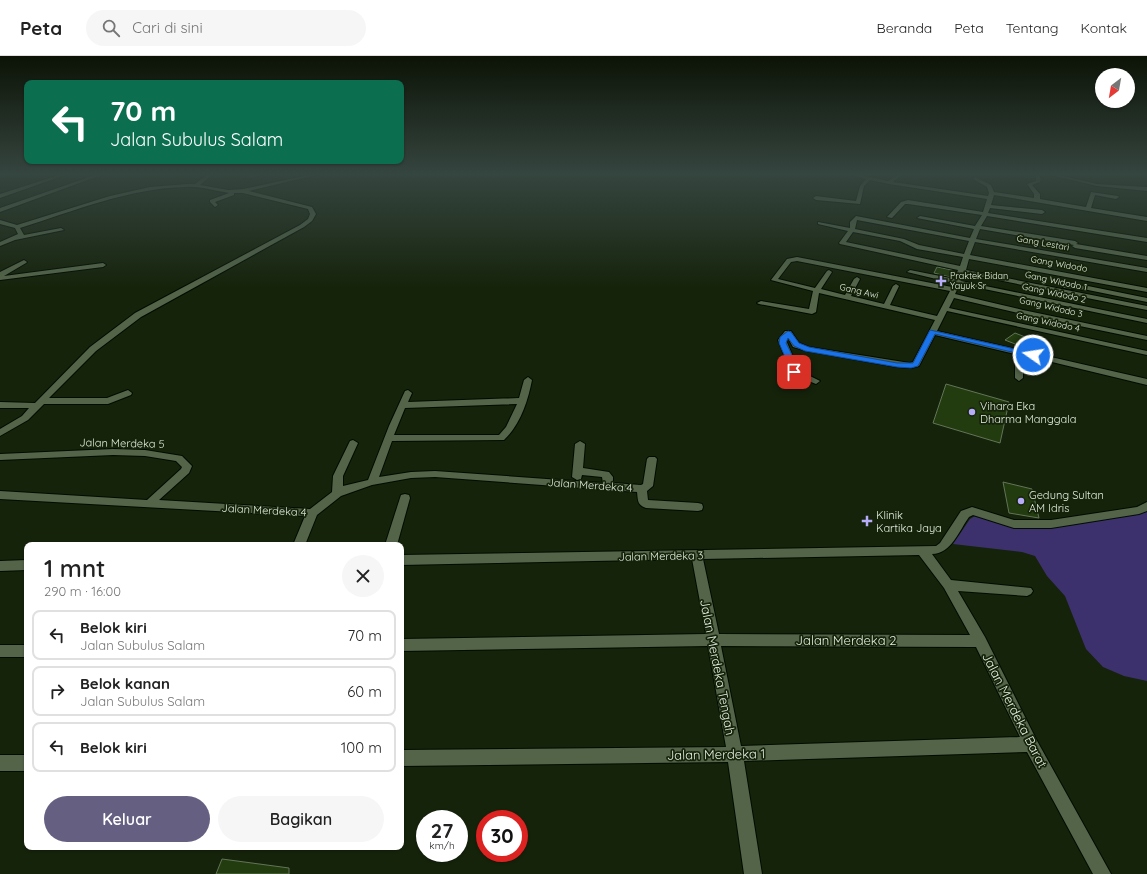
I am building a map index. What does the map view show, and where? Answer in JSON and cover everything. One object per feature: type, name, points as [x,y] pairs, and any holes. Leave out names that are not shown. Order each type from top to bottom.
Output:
[{"type":"street","points":[[0,229],[15,227],[64,212]]},
{"type":"street","points":[[0,433],[19,422],[40,404],[93,349],[138,315],[302,226],[310,220],[313,214],[312,212]]},
{"type":"street","points":[[890,217],[894,212]]},
{"type":"street","points":[[974,212],[1147,240]]},
{"type":"street","points":[[1107,212],[1147,219]]},
{"type":"street","points":[[816,381],[790,369],[789,357],[782,340],[788,333],[796,345],[807,349],[859,359],[911,366],[916,363],[953,292],[978,228],[986,214]]},
{"type":"street","name":"Gang Lestari","points":[[850,229],[854,226],[853,222],[856,218],[974,241],[1147,270]]},
{"type":"street","points":[[920,218],[1026,235],[1147,258]]},
{"type":"street","points":[[0,222],[15,227],[21,234],[13,239]]},
{"type":"street","name":"Gang Widodo","points":[[820,223],[902,240],[917,247],[1147,290]]},
{"type":"street","points":[[1073,258],[1075,228]]},
{"type":"street","name":"Gang Widodo 1","points":[[850,229],[842,244],[1147,308]]},
{"type":"street","points":[[0,244],[13,239],[61,230]]},
{"type":"street","points":[[1026,235],[1026,248]]},
{"type":"street","name":"Gang Widodo 3","points":[[774,280],[789,260],[797,259],[953,292],[1022,312],[1147,338]]},
{"type":"street","points":[[0,276],[24,262]]},
{"type":"street","points":[[0,276],[103,265]]},
{"type":"street","points":[[761,303],[812,312],[816,291],[829,272]]},
{"type":"street","name":"Gang Widodo 2","points":[[910,272],[1147,321]]},
{"type":"street","points":[[847,298],[857,279]]},
{"type":"street","name":"Gang Awi","points":[[774,280],[939,319]]},
{"type":"street","points":[[1033,285],[1034,281],[1039,280],[1068,287],[1088,288],[1147,300]]},
{"type":"street","points":[[886,306],[896,286]]},
{"type":"street","name":"Gang Widodo 4","points":[[945,309],[1147,353]]},
{"type":"street","points":[[933,332],[1147,382]]},
{"type":"street","points":[[1019,352],[1019,378]]},
{"type":"street","points":[[389,438],[502,438],[514,419],[522,401],[528,380]]},
{"type":"street","points":[[0,405],[105,402],[114,400],[128,393]]},
{"type":"street","points":[[372,482],[395,420],[408,393]]},
{"type":"street","points":[[402,405],[522,401]]},
{"type":"street","points":[[337,493],[338,476],[353,443]]},
{"type":"street","points":[[576,485],[580,444]]},
{"type":"street","name":"Jalan Merdeka 5","points":[[0,457],[113,452],[144,453],[179,458],[187,466],[185,471],[149,504]]},
{"type":"street","points":[[642,489],[648,486],[652,459]]},
{"type":"street","points":[[578,471],[605,474],[608,477],[608,487]]},
{"type":"street","name":"Jalan Merdeka 4","points":[[0,496],[312,513],[337,493],[394,477],[435,474],[642,489],[643,502],[646,504],[698,507]]},
{"type":"street","points":[[391,542],[405,498]]},
{"type":"street","name":"Jalan Merdeka 3","points":[[404,560],[697,556],[938,550],[944,546],[965,514],[972,511],[1014,524],[1051,524],[1139,510],[1147,506]]},
{"type":"street","points":[[300,542],[312,513]]},
{"type":"street","name":"Jalan Merdeka Barat","points":[[922,550],[948,585],[980,641],[1032,744],[1102,874]]},
{"type":"street","name":"Jalan Merdeka Tengah","points":[[697,556],[735,754],[753,874]]},
{"type":"street","points":[[0,566],[24,565]]},
{"type":"street","points":[[948,585],[1027,591]]},
{"type":"street","name":"Jalan Merdeka 2","points":[[404,645],[712,640],[980,641]]},
{"type":"street","points":[[0,652],[24,651]]},
{"type":"street","name":"Jalan Merdeka 1","points":[[404,758],[735,754],[1032,744]]},
{"type":"street","points":[[0,763],[24,763]]},
{"type":"shaded area","points":[[1147,512],[1147,681],[1124,676],[1103,667],[1086,649],[1065,596],[1047,576],[1035,556],[1022,552],[953,544],[970,519],[975,516],[1015,527],[1045,529]]},
{"type":"building","points":[[937,267],[952,270],[950,277],[934,273]]},
{"type":"building","points":[[1015,333],[1038,342],[1028,349],[1005,340]]},
{"type":"building","name":"Vihara Eka Dharma Manggala","points":[[946,384],[1009,402],[1000,443],[933,423]]},
{"type":"building","name":"Gedung Sultan AM Idris","points":[[1003,482],[1032,489],[1039,518],[1009,513]]},
{"type":"building","points":[[222,859],[289,868],[289,874],[216,874]]},
{"type":"place","name":"Praktek Bidan Yayuk Sr","points":[[941,281]]},
{"type":"place","name":"Vihara Eka Dharma Manggala","points":[[972,412]]},
{"type":"place","name":"Gedung Sultan AM Idris","points":[[1021,501]]},
{"type":"place","name":"Klinik Kartika Jaya","points":[[867,521]]},
{"type":"route","points":[[794,372],[790,367],[789,357],[782,343],[783,338],[788,333],[796,345],[800,347],[823,353],[897,365],[911,366],[916,364],[933,332],[1033,355]]}]
